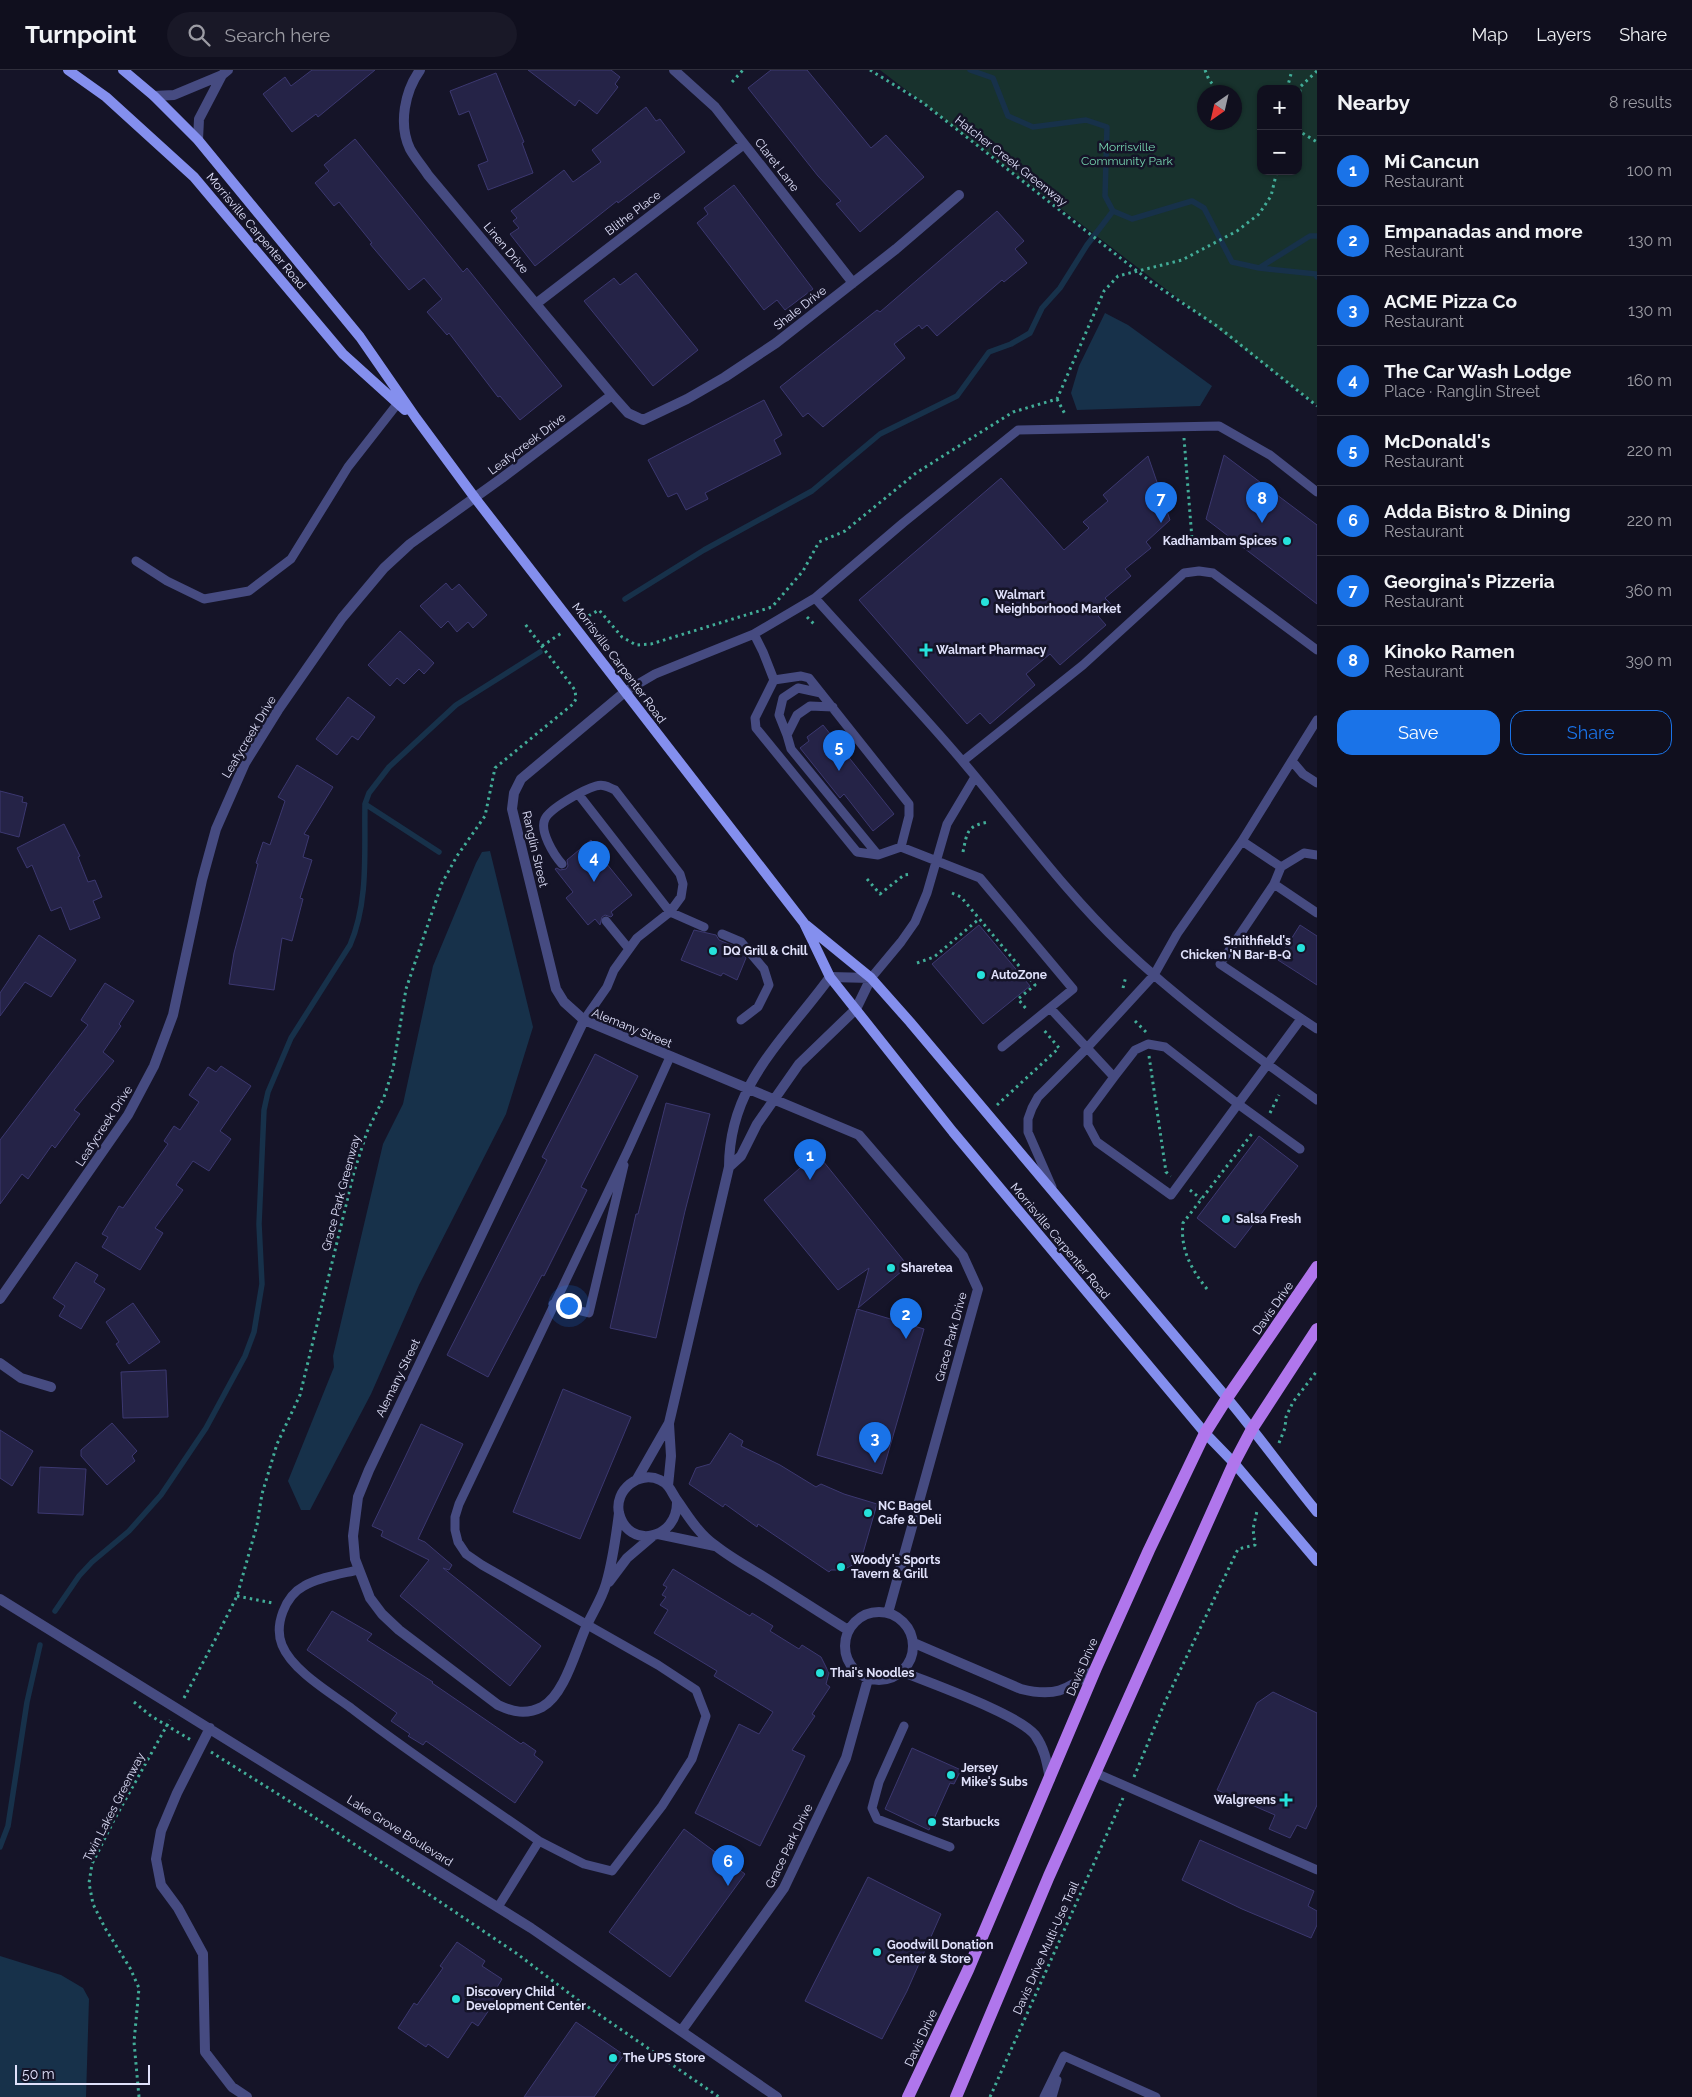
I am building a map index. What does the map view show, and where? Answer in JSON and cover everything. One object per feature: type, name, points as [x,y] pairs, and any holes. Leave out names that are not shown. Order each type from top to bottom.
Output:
[{"type":"main road","name":"Morrisville Carpenter Road","points":[[68,70],[106,97],[194,177],[343,354],[416,418]]},
{"type":"main road","name":"Morrisville Carpenter Road","points":[[124,70],[154,96],[198,140],[360,338],[475,498],[804,923],[830,978],[953,1132],[1205,1433],[1234,1463],[1317,1561]]},
{"type":"main road","name":"Morrisville Carpenter Road","points":[[804,923],[871,978],[1227,1398],[1273,1459],[1317,1512]]},
{"type":"main road","name":"Davis Drive","points":[[908,2097],[968,1970],[1148,1550],[1205,1433],[1317,1267]]},
{"type":"main road","points":[[956,2097],[1049,1876],[1234,1463],[1252,1429],[1317,1329]]},
{"type":"street","name":"Linen Drive","points":[[420,70],[414,79],[406,102],[406,133],[410,148],[428,175],[612,395],[628,413],[642,420]]},
{"type":"street","name":"Claret Lane","points":[[674,70],[715,106],[853,282]]},
{"type":"street","points":[[154,96],[174,96],[225,72]]},
{"type":"street","points":[[198,140],[199,119],[225,72]]},
{"type":"street","name":"Blithe Place","points":[[537,303],[744,144]]},
{"type":"street","name":"Shale Drive","points":[[642,420],[687,399],[725,378],[776,343],[959,195]]},
{"type":"street","name":"Leafycreek Drive","points":[[0,1299],[128,1115],[154,1066],[173,1015],[202,880],[216,829],[234,785],[278,710],[360,595],[410,544],[475,498],[612,395]]},
{"type":"street","name":"Ranglin Street","points":[[584,1020],[564,1002],[556,989],[512,809],[514,793],[521,779],[626,691]]},
{"type":"street","points":[[668,1486],[671,1456],[669,1423],[729,1167],[729,1145],[746,1089],[777,1043],[830,978],[871,978],[856,1009],[799,1064],[757,1124],[742,1156],[729,1167]]},
{"type":"street","name":"Alemany Street","points":[[656,1535],[627,1558],[605,1587],[587,1624],[568,1671],[551,1700],[542,1707],[528,1712],[512,1712],[498,1705],[399,1630],[382,1614],[370,1598],[358,1570],[353,1536],[358,1497],[368,1470],[584,1020],[773,1099]]},
{"type":"street","name":"Grace Park Drive","points":[[773,1099],[859,1135],[963,1256],[978,1289],[888,1613]]},
{"type":"street","points":[[0,1363],[21,1378],[51,1387]]},
{"type":"street","points":[[669,1423],[636,1480],[624,1489],[620,1497],[619,1513],[622,1522],[636,1534],[656,1535],[715,1546]]},
{"type":"street","points":[[636,1480],[653,1478],[668,1486],[677,1501],[715,1546],[848,1630]]},
{"type":"street","points":[[656,1535],[670,1526],[675,1518],[677,1501]]},
{"type":"street","name":"Alemany Street","points":[[605,1587],[614,1552],[619,1513]]},
{"type":"street","name":"Lake Grove Boulevard","points":[[0,1599],[498,1908],[682,2030],[773,2096]]},
{"type":"street","points":[[876,1612],[888,1613],[898,1617],[906,1624],[914,1643],[911,1658],[903,1672],[886,1680],[868,1679],[857,1673],[845,1653],[845,1641],[848,1630],[855,1621],[865,1615],[876,1612]]},
{"type":"street","points":[[914,1643],[1021,1689],[1036,1693],[1049,1693],[1068,1688],[1096,1668]]},
{"type":"street","points":[[903,1672],[1020,1723],[1034,1734],[1044,1750],[1050,1779]]},
{"type":"street","name":"Grace Park Drive","points":[[682,2030],[784,1888],[846,1758],[868,1679]]},
{"type":"street","points":[[210,1728],[161,1831],[156,1860],[161,1885],[178,1908],[203,1954],[205,2052],[232,2087],[247,2097]]},
{"type":"lane","points":[[136,561],[167,581],[204,598],[249,591],[291,559],[348,467],[398,403]]},
{"type":"lane","points":[[626,691],[655,674],[754,634],[814,598],[1018,430],[1219,426],[1270,455],[1317,492]]},
{"type":"lane","points":[[962,761],[1083,664],[1184,573],[1199,571],[1213,573],[1317,650]]},
{"type":"lane","points":[[814,598],[976,777],[1091,915],[1154,975],[1268,1066],[1317,1100]]},
{"type":"lane","points":[[754,634],[764,652],[774,680],[755,718],[756,728],[857,852],[878,856],[901,847],[980,878],[1073,989],[1002,1047]]},
{"type":"lane","points":[[774,680],[801,676],[809,678],[909,804],[909,816],[901,847]]},
{"type":"lane","points":[[821,693],[798,688],[783,698],[779,715],[788,734],[791,749],[878,856]]},
{"type":"lane","points":[[788,734],[797,715],[810,706],[833,707]]},
{"type":"lane","points":[[1055,1194],[1028,1132],[1028,1119],[1038,1097],[1086,1049],[1154,975],[1177,934],[1242,841],[1317,720]]},
{"type":"lane","points":[[1292,760],[1303,774],[1317,783]]},
{"type":"lane","points":[[871,978],[915,922],[927,893],[947,824],[976,777]]},
{"type":"lane","points":[[562,864],[550,850],[543,824],[545,818],[564,802],[596,786],[605,785],[615,790],[680,874],[682,884],[680,897],[670,912],[637,938],[614,970],[607,987],[584,1020]]},
{"type":"lane","points":[[579,795],[670,912],[704,927]]},
{"type":"lane","points":[[1242,841],[1280,867]]},
{"type":"lane","points":[[1317,855],[1304,853],[1280,867],[1274,884],[1220,964],[1317,1029]]},
{"type":"lane","points":[[1274,884],[1317,913]]},
{"type":"lane","points":[[606,920],[629,949]]},
{"type":"lane","points":[[722,934],[741,942],[764,969],[769,985],[758,1007],[741,1020]]},
{"type":"lane","points":[[1050,1008],[1114,1077]]},
{"type":"lane","points":[[1300,1148],[1238,1104],[1165,1046],[1148,1044],[1135,1050],[1088,1112],[1088,1125],[1097,1142],[1171,1196],[1238,1104],[1268,1066],[1301,1018]]},
{"type":"lane","points":[[358,1570],[303,1586],[293,1594],[284,1608],[279,1629],[281,1644],[289,1657],[326,1690],[384,1733],[540,1841],[584,1864],[612,1871],[662,1806],[692,1759],[706,1716],[696,1690],[466,1554],[458,1542],[455,1530],[455,1517],[459,1504],[628,1150],[670,1057]]},
{"type":"lane","points":[[553,1304],[590,1313],[628,1150]]},
{"type":"lane","points":[[904,1726],[879,1782],[872,1808],[877,1819],[950,1847]]},
{"type":"lane","points":[[1096,1772],[1317,1870]]},
{"type":"lane","points":[[498,1908],[540,1841]]},
{"type":"lane","points":[[1044,2097],[1064,2056]]},
{"type":"lane","points":[[1052,2097],[1064,2056]]},
{"type":"lane","points":[[1064,2056],[1156,2097]]},
{"type":"path","points":[[732,82],[743,70]]},
{"type":"path","name":"Hatcher Creek Greenway","points":[[870,70],[922,102],[1152,282],[1217,326],[1317,406]]},
{"type":"path","points":[[1205,70],[1213,85]]},
{"type":"path","points":[[1288,85],[1292,70]]},
{"type":"path","points":[[1317,71],[1300,87],[1299,131],[1317,142]]},
{"type":"path","points":[[1057,399],[1104,291],[1118,276],[1182,260],[1237,231],[1258,214],[1271,196],[1276,175]]},
{"type":"path","points":[[1057,399],[1066,413],[1069,430]]},
{"type":"path","points":[[599,610],[622,637],[636,646],[651,644],[772,607],[803,571],[819,542],[845,531],[916,473],[1013,412],[1057,399]]},
{"type":"path","points":[[1184,426],[1192,539]]},
{"type":"path","name":"Grace Park Greenway","points":[[186,1694],[236,1596],[257,1525],[262,1494],[277,1444],[303,1386],[354,1172],[367,1132],[384,1097],[393,1070],[406,989],[430,913],[446,876],[485,816],[496,768],[573,704],[576,699],[575,690],[526,624]]},
{"type":"path","points":[[963,852],[967,832],[975,824],[988,822]]},
{"type":"path","points":[[867,879],[880,894],[904,875],[912,874]]},
{"type":"path","points":[[958,889],[952,893],[961,896],[1035,985],[1018,999],[1059,1048],[997,1106]]},
{"type":"path","points":[[917,963],[934,957],[979,919]]},
{"type":"path","points":[[1135,1020],[1146,1030],[1166,1172],[1202,1199]]},
{"type":"path","points":[[1207,1289],[1194,1272],[1186,1255],[1181,1235],[1183,1223],[1262,1121],[1272,1112],[1280,1095]]},
{"type":"path","points":[[1273,1459],[1285,1428],[1286,1417],[1293,1402],[1317,1371]]},
{"type":"path","points":[[1139,1767],[1165,1702],[1238,1548],[1255,1545],[1254,1529],[1261,1496]]},
{"type":"path","points":[[236,1596],[276,1604]]},
{"type":"path","points":[[134,1702],[167,1726],[305,1811],[516,1953],[578,2000],[719,2097]]},
{"type":"path","name":"Twin Lakes Greenway","points":[[139,2097],[134,2042],[138,1988],[130,1968],[105,1928],[93,1904],[89,1883],[92,1864],[114,1820],[167,1726]]},
{"type":"path","name":"Davis Drive Multi-Use Trail","points":[[990,2097],[1118,1807]]},
{"type":"green space","name":"Morrisville Community Park","points":[[880,70],[1317,70],[1317,405]]},
{"type":"water","points":[[1105,313],[1128,325],[1212,386],[1200,406],[1077,410],[1071,393],[1079,366]]},
{"type":"water","points":[[490,851],[533,1027],[506,1114],[419,1285],[371,1394],[310,1510],[301,1510],[288,1481],[334,1367],[333,1356],[383,1144],[403,1104],[433,966],[476,863],[482,852]]},
{"type":"water","points":[[0,1956],[61,1975],[83,1988],[89,1999],[86,2097],[0,2097]]},
{"type":"building","points":[[312,70],[375,70],[318,117],[316,114],[292,132],[263,94],[285,77],[291,86]]},
{"type":"building","points":[[528,70],[611,70],[620,77],[615,84],[618,87],[597,114],[579,100],[575,106]]},
{"type":"building","points":[[771,70],[807,70],[871,148],[886,135],[924,177],[860,232],[836,204],[841,201],[818,176],[748,88]]},
{"type":"building","points":[[496,73],[524,142],[522,143],[533,173],[488,190],[478,165],[488,161],[469,111],[459,115],[450,91]]},
{"type":"building","points":[[646,107],[656,121],[660,119],[685,152],[618,203],[617,201],[535,266],[510,234],[519,228],[513,221],[517,218],[511,211],[564,170],[573,182],[601,162],[592,150]]},
{"type":"building","points":[[355,139],[463,272],[467,268],[562,386],[520,420],[500,396],[498,397],[449,333],[447,335],[427,312],[442,299],[424,278],[409,290],[370,244],[372,243],[339,202],[334,206],[315,183],[329,171],[324,165]]},
{"type":"building","points":[[734,185],[813,289],[785,310],[777,300],[764,310],[697,223],[708,214],[704,208]]},
{"type":"building","points":[[997,211],[1024,241],[1015,249],[1027,263],[1004,282],[1002,280],[937,336],[927,325],[922,329],[919,325],[894,344],[905,358],[823,427],[808,413],[803,417],[780,387],[877,310],[880,312]]},
{"type":"building","points":[[636,273],[698,350],[653,386],[584,301],[614,278],[620,285]]},
{"type":"building","points":[[764,400],[782,435],[774,440],[781,454],[705,493],[708,499],[686,510],[677,493],[668,497],[648,460]]},
{"type":"building","points":[[1224,455],[1317,525],[1317,604],[1206,519]]},
{"type":"building","name":"Walmart Neighborhood Market","points":[[1148,456],[1170,520],[1146,542],[1151,548],[1125,569],[1131,576],[1105,598],[1111,604],[1098,616],[1106,625],[1060,665],[1050,654],[1026,674],[1035,685],[990,724],[980,713],[967,724],[859,600],[1001,478],[1064,550],[1089,528],[1083,522],[1108,501],[1103,495]]},
{"type":"building","points":[[446,583],[452,590],[459,584],[487,615],[473,628],[468,622],[457,632],[448,621],[441,628],[420,606]]},
{"type":"building","points":[[400,631],[434,663],[424,674],[419,669],[404,684],[397,678],[390,686],[368,665]]},
{"type":"building","points":[[348,697],[375,717],[358,740],[352,736],[337,755],[316,739]]},
{"type":"building","points":[[823,725],[894,814],[873,831],[844,794],[840,798],[800,748],[809,741],[807,737]]},
{"type":"building","points":[[297,765],[333,787],[304,834],[309,836],[303,857],[312,860],[300,898],[303,899],[292,941],[282,938],[274,990],[229,984],[234,953],[258,864],[256,863],[263,842],[270,845],[285,801],[278,797]]},
{"type":"building","points":[[0,791],[23,797],[22,802],[27,803],[19,837],[0,832]]},
{"type":"building","points":[[64,824],[80,856],[78,857],[88,882],[95,880],[102,897],[93,901],[100,918],[70,930],[61,907],[51,911],[32,865],[27,868],[17,848]]},
{"type":"building","points":[[591,840],[609,861],[606,863],[632,895],[611,912],[613,915],[611,917],[605,915],[602,917],[600,925],[595,919],[588,925],[566,898],[573,892],[555,869],[566,869],[568,866],[567,860]]},
{"type":"building","name":"AutoZone","points":[[979,925],[1030,986],[983,1024],[932,964]]},
{"type":"building","name":"Smithfield's Chicken 'N Bar-B-Q","points":[[1300,925],[1317,936],[1317,985],[1278,960]]},
{"type":"building","name":"DQ Grill & Chill","points":[[694,930],[716,935],[719,940],[741,951],[746,958],[737,980],[723,973],[721,976],[681,960]]},
{"type":"building","points":[[39,935],[76,960],[51,997],[25,982],[0,1016],[0,993]]},
{"type":"building","points":[[105,983],[134,1001],[119,1024],[121,1026],[103,1052],[114,1061],[74,1110],[80,1114],[55,1148],[52,1145],[28,1179],[22,1174],[0,1204],[0,1140],[88,1025],[81,1020]]},
{"type":"building","points":[[595,1054],[638,1076],[581,1187],[587,1190],[544,1276],[542,1275],[488,1377],[447,1355],[547,1160],[542,1157]]},
{"type":"building","points":[[221,1066],[251,1086],[220,1131],[231,1139],[209,1171],[193,1161],[176,1185],[183,1190],[155,1228],[163,1233],[140,1270],[102,1247],[108,1237],[102,1234],[119,1206],[123,1208],[168,1144],[164,1141],[174,1126],[180,1130],[199,1102],[189,1095],[208,1067],[216,1072]]},
{"type":"building","points":[[666,1103],[710,1114],[685,1211],[656,1338],[610,1328],[636,1214],[638,1214]]},
{"type":"building","points":[[1259,1136],[1298,1166],[1235,1248],[1197,1218]]},
{"type":"building","points":[[818,1158],[823,1161],[908,1266],[858,1308],[869,1268],[838,1290],[764,1200],[809,1160]]},
{"type":"building","points":[[76,1262],[98,1275],[94,1282],[105,1289],[81,1329],[59,1316],[65,1306],[53,1298]]},
{"type":"building","points":[[133,1303],[160,1342],[129,1364],[116,1344],[119,1342],[106,1322]]},
{"type":"building","points":[[857,1309],[924,1329],[882,1474],[817,1455]]},
{"type":"building","points":[[166,1370],[168,1417],[123,1418],[121,1372]]},
{"type":"building","points":[[563,1389],[631,1417],[580,1539],[513,1512]]},
{"type":"building","points":[[112,1423],[137,1451],[132,1456],[135,1461],[107,1485],[81,1456],[81,1450]]},
{"type":"building","points":[[421,1424],[463,1444],[418,1539],[425,1542],[452,1565],[449,1570],[443,1568],[541,1646],[510,1686],[400,1596],[429,1560],[381,1536],[383,1531],[372,1526]]},
{"type":"building","points":[[0,1430],[33,1451],[12,1486],[0,1478]]},
{"type":"building","points":[[730,1433],[743,1441],[741,1446],[780,1465],[816,1487],[821,1484],[844,1494],[877,1504],[861,1560],[842,1570],[831,1570],[829,1572],[758,1524],[757,1527],[725,1504],[723,1507],[689,1484],[696,1468],[710,1464]]},
{"type":"building","points":[[40,1467],[86,1469],[83,1515],[38,1513]]},
{"type":"building","points":[[673,1569],[750,1616],[752,1613],[773,1626],[770,1631],[799,1649],[802,1645],[821,1657],[829,1673],[826,1684],[830,1687],[812,1714],[815,1716],[792,1750],[805,1756],[760,1846],[695,1813],[739,1724],[759,1734],[773,1712],[714,1676],[717,1671],[654,1633],[668,1610],[660,1605],[666,1597],[662,1595],[667,1587],[663,1585]]},
{"type":"building","points":[[332,1611],[372,1634],[367,1640],[433,1682],[521,1744],[523,1742],[536,1751],[534,1755],[543,1762],[515,1803],[426,1741],[423,1745],[408,1736],[410,1734],[391,1721],[397,1713],[307,1650]]},
{"type":"building","name":"Walgreens","points":[[1273,1692],[1317,1713],[1317,1805],[1306,1829],[1297,1825],[1290,1838],[1269,1829],[1275,1815],[1217,1790],[1257,1703]]},
{"type":"building","points":[[912,1748],[961,1770],[954,1784],[950,1783],[929,1830],[885,1809]]},
{"type":"building","points":[[684,1829],[745,1874],[670,1977],[609,1932]]},
{"type":"building","points":[[1200,1840],[1314,1891],[1308,1906],[1317,1911],[1317,1925],[1311,1938],[1242,1909],[1182,1880]]},
{"type":"building","name":"Goodwill Donation Center & Store","points":[[868,1877],[941,1914],[907,1991],[882,2039],[805,2001]]},
{"type":"building","points":[[457,1942],[485,1961],[482,1966],[502,1979],[491,1997],[496,2000],[478,2026],[472,2022],[448,2058],[428,2044],[426,2047],[398,2028],[414,2003],[417,2005],[443,1968],[440,1966]]},
{"type":"building","points":[[576,2022],[624,2055],[594,2097],[524,2097]]},
{"type":"waterway","points":[[970,70],[993,78],[1008,116],[1033,127],[1086,120],[1107,127],[1105,196],[1113,211],[1132,219],[1192,201],[1204,208],[1232,262],[1259,268],[1310,236],[1317,236]]},
{"type":"waterway","points":[[625,599],[704,550],[812,491],[880,434],[957,396],[989,352],[1011,344],[1030,333],[1042,308],[1060,288],[1087,245],[1113,211]]},
{"type":"waterway","points":[[1259,268],[1316,274],[1317,277]]},
{"type":"waterway","points":[[55,1611],[79,1576],[92,1562],[129,1531],[161,1495],[206,1428],[245,1356],[254,1332],[262,1284],[259,1224],[264,1110],[268,1092],[291,1038],[350,945],[356,928],[363,893],[365,804],[369,793],[389,767],[456,705],[540,652]]},
{"type":"waterway","points":[[365,804],[439,852]]},
{"type":"waterway","points":[[0,1847],[8,1826],[27,1702],[40,1645]]},
{"type":"place","name":"Georgina's Pizzeria","points":[[1161,523]]},
{"type":"place","name":"Kinoko Ramen","points":[[1262,523]]},
{"type":"place","name":"Kadhambam Spices","points":[[1287,541]]},
{"type":"place","name":"Walmart Neighborhood Market","points":[[985,602]]},
{"type":"place","name":"Walmart Pharmacy","points":[[926,650]]},
{"type":"place","name":"McDonald's","points":[[839,771]]},
{"type":"place","name":"The Car Wash Lodge","points":[[594,882]]},
{"type":"place","name":"Smithfield's Chicken 'N Bar-B-Q","points":[[1301,948]]},
{"type":"place","name":"DQ Grill & Chill","points":[[713,951]]},
{"type":"place","name":"AutoZone","points":[[981,975]]},
{"type":"place","name":"Mi Cancun","points":[[810,1180]]},
{"type":"place","name":"Salsa Fresh","points":[[1226,1219]]},
{"type":"place","name":"Sharetea","points":[[891,1268]]},
{"type":"place","name":"Empanadas and more","points":[[906,1339]]},
{"type":"place","name":"ACME Pizza Co","points":[[875,1463]]},
{"type":"place","name":"NC Bagel Cafe & Deli","points":[[868,1513]]},
{"type":"place","name":"Woody's Sports Tavern & Grill","points":[[841,1567]]},
{"type":"place","name":"Thai's Noodles","points":[[820,1673]]},
{"type":"place","name":"Jersey Mike's Subs","points":[[951,1775]]},
{"type":"place","name":"Walgreens","points":[[1286,1800]]},
{"type":"place","name":"Starbucks","points":[[932,1822]]},
{"type":"place","name":"Adda Bistro & Dining","points":[[728,1886]]},
{"type":"place","name":"Goodwill Donation Center & Store","points":[[877,1952]]},
{"type":"place","name":"Discovery Child Development Center","points":[[456,1999]]},
{"type":"place","name":"The UPS Store","points":[[613,2058]]}]
